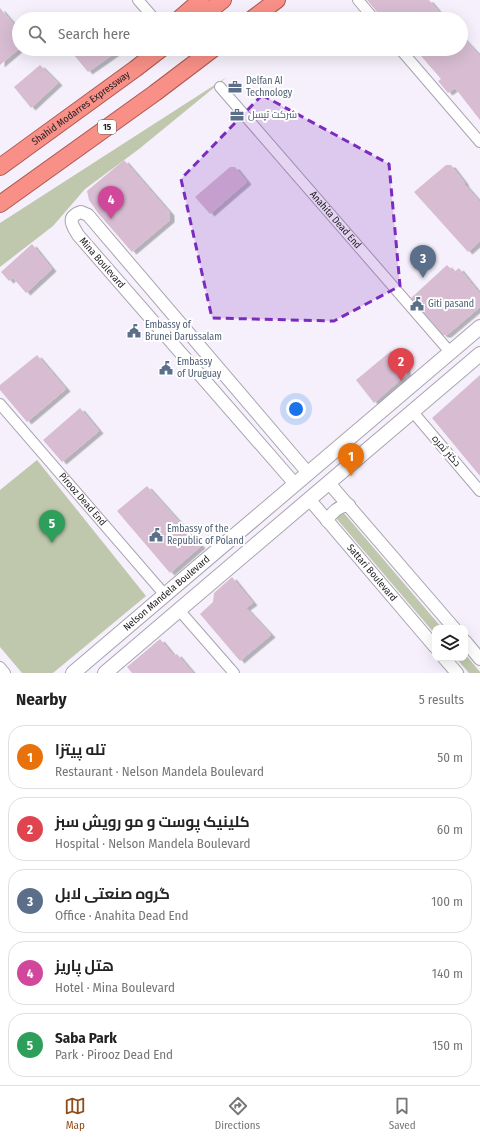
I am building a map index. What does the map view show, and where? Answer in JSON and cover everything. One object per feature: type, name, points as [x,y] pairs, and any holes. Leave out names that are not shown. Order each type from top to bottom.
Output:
[{"type":"highway","points":[[187,12],[201,0]]},
{"type":"highway","points":[[208,12],[223,0]]},
{"type":"highway","points":[[262,12],[277,0]]},
{"type":"highway","points":[[264,12],[286,0]]},
{"type":"highway","points":[[135,69],[147,56]]},
{"type":"highway","name":"Shahid Modarres Expressway","points":[[0,167],[152,56]]},
{"type":"highway","name":"15","points":[[0,204],[155,93],[204,56]]},
{"type":"main road","name":"Nelson Mandela Boulevard","points":[[73,673],[480,327]]},
{"type":"main road","name":"Nelson Mandela Boulevard","points":[[105,673],[480,354]]},
{"type":"main road","points":[[224,544],[238,560]]},
{"type":"street","points":[[138,0],[148,12]]},
{"type":"street","points":[[358,0],[368,12]]},
{"type":"street","points":[[406,56],[480,142]]},
{"type":"street","name":"Anahita Dead End","points":[[220,87],[450,352]]},
{"type":"street","name":"Mina Boulevard","points":[[295,484],[78,235],[71,224],[72,218],[76,214],[81,212],[88,215],[308,473]]},
{"type":"street","name":"Pirooz Dead End","points":[[0,404],[165,595]]},
{"type":"street","name":"دکتر ثمره","points":[[412,411],[480,491]]},
{"type":"street","points":[[282,470],[293,464],[296,459]]},
{"type":"street","points":[[329,482],[451,625]]},
{"type":"street","name":"Sattari Boulevard","points":[[309,499],[432,643]]},
{"type":"street","points":[[328,521],[331,514],[337,508],[348,505]]},
{"type":"street","points":[[179,610],[234,673]]},
{"type":"street","points":[[468,645],[480,659]]},
{"type":"street","points":[[447,661],[457,673]]},
{"type":"street","points":[[0,667],[5,673]]},
{"type":"highlighted area","points":[[262,95],[389,164],[400,286],[334,321],[212,318],[181,179]]},
{"type":"green space","points":[[227,77],[139,149],[85,189],[53,226],[0,267],[0,223]]},
{"type":"green space","points":[[37,460],[146,596],[53,673],[22,673],[0,647],[0,490]]},
{"type":"green space","points":[[343,512],[439,625],[432,625],[432,630],[336,518]]},
{"type":"green space","points":[[468,658],[480,672],[469,673],[459,661],[468,661]]},
{"type":"building","points":[[367,0],[429,0],[439,12],[377,12]]},
{"type":"building","points":[[0,8],[12,22],[12,55],[0,65]]},
{"type":"building","points":[[468,43],[480,56],[480,120],[455,88],[448,93],[438,81],[441,79],[421,56],[468,56]]},
{"type":"building","points":[[75,56],[111,56],[88,72]]},
{"type":"building","points":[[40,65],[58,83],[31,108],[14,87]]},
{"type":"building","points":[[124,160],[170,213],[170,220],[132,252],[98,213],[89,200],[87,191]]},
{"type":"building","points":[[446,165],[451,165],[465,185],[480,202],[480,241],[468,252],[414,192]]},
{"type":"building","points":[[230,167],[235,167],[247,182],[210,214],[195,197]]},
{"type":"building","points":[[32,244],[52,269],[26,293],[13,278],[9,281],[1,272]]},
{"type":"building","points":[[447,265],[454,272],[459,268],[480,294],[480,307],[447,335],[443,335],[411,298]]},
{"type":"building","points":[[391,351],[405,366],[407,374],[374,403],[356,380]]},
{"type":"building","points":[[37,355],[66,389],[27,422],[0,390],[0,385]]},
{"type":"building","points":[[480,375],[480,476],[432,418]]},
{"type":"building","points":[[80,408],[99,431],[62,462],[43,440]]},
{"type":"building","points":[[147,486],[201,546],[170,573],[117,511]]},
{"type":"building","points":[[232,577],[253,603],[246,608],[271,635],[240,661],[200,614],[213,602],[214,593]]},
{"type":"building","points":[[160,639],[174,656],[177,654],[193,673],[132,673],[127,667]]},
{"type":"place","name":"Delfan AI Technology","points":[[235,87]]},
{"type":"place","name":"شرکت تپسل","points":[[237,115]]},
{"type":"place","name":"هتل پاریز","points":[[111,219]]},
{"type":"place","name":"گروه صنعتی لابل","points":[[423,278]]},
{"type":"place","name":"Giti pasand","points":[[417,304]]},
{"type":"place","name":"Embassy of Brunei Darussalam","points":[[134,331]]},
{"type":"place","name":"Embassy of Uruguay","points":[[166,368]]},
{"type":"place","name":"کلینیک پوست و مو رویش سبز","points":[[401,381]]},
{"type":"place","name":"تله پیتزا","points":[[351,476]]},
{"type":"place","name":"Embassy of the Republic of Poland","points":[[156,535]]},
{"type":"place","name":"Saba Park","points":[[52,543]]}]
